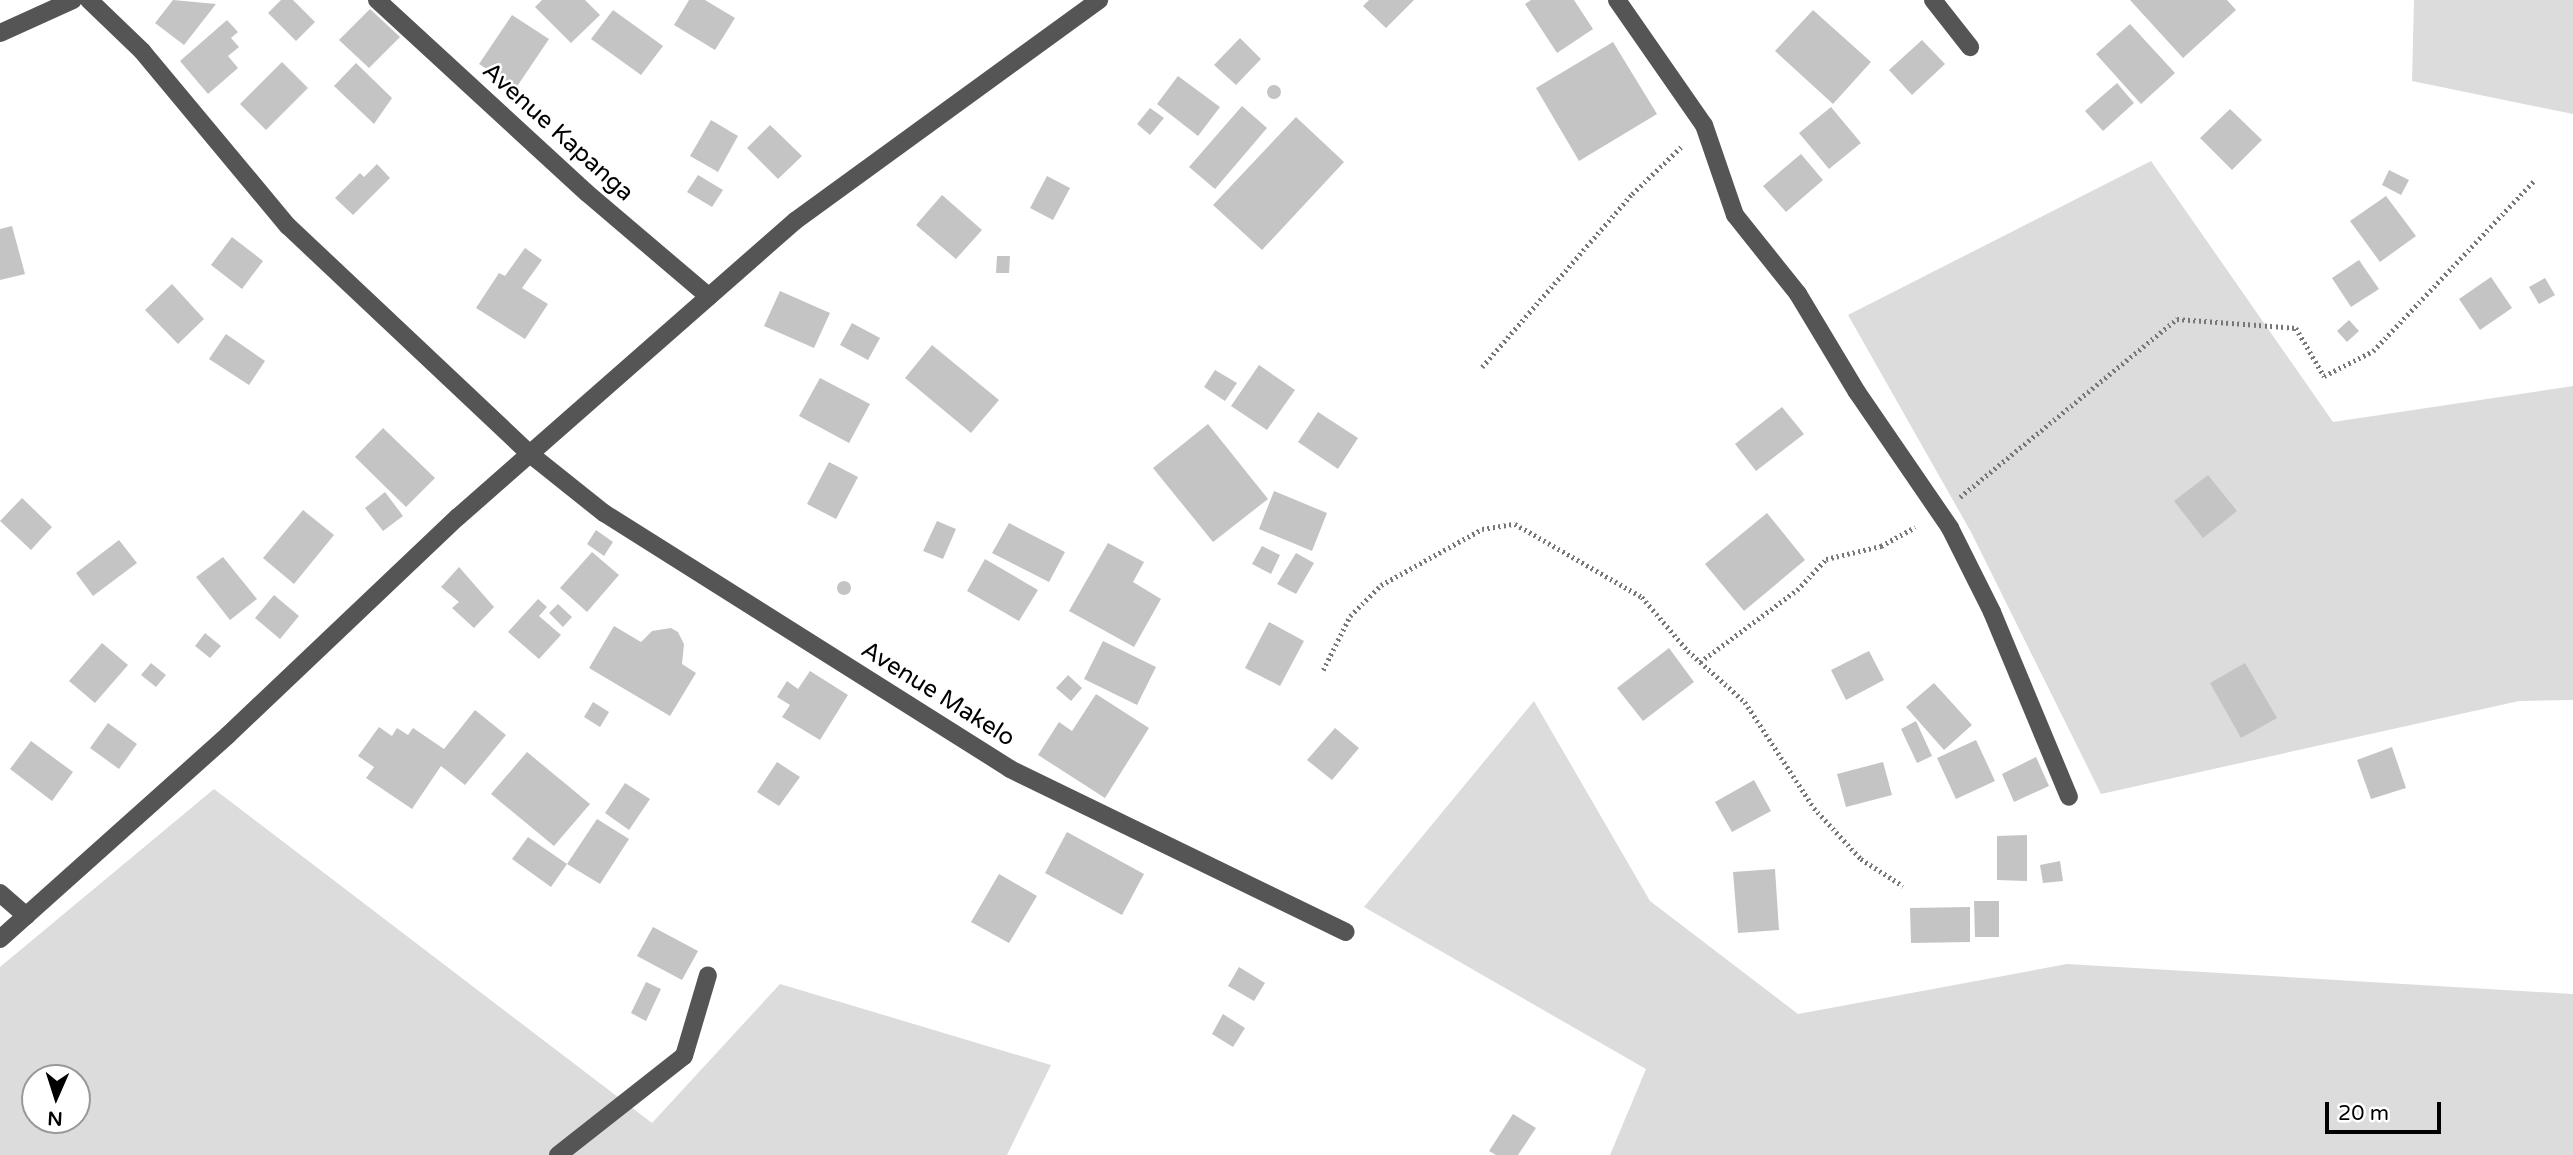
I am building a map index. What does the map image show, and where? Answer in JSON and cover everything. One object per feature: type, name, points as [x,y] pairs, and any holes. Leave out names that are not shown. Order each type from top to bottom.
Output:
[{"type":"street","points":[[0,33],[73,0]]},
{"type":"street","name":"Avenue Makelo","points":[[89,0],[142,51],[288,226],[530,454],[604,513],[1010,769],[1345,932]]},
{"type":"street","name":"Avenue Kapanga","points":[[377,0],[587,193],[709,297]]},
{"type":"street","points":[[0,939],[530,454],[795,221],[1099,0]]},
{"type":"street","points":[[1617,0],[1704,125],[1735,215],[1798,294],[1857,393],[1940,513],[1992,612],[2069,797]]},
{"type":"street","points":[[1933,0],[1970,47]]},
{"type":"street","points":[[0,893],[26,916]]},
{"type":"street","points":[[558,1155],[684,1056],[708,975]]},
{"type":"path","points":[[1482,367],[1632,194],[1704,125]]},
{"type":"path","points":[[1700,662],[1797,590],[1826,559],[1881,546],[1940,513],[2177,319],[2296,328],[2324,376],[2373,351],[2534,181]]},
{"type":"path","points":[[1323,670],[1350,616],[1381,585],[1482,529],[1515,524],[1643,597],[1700,662],[1745,702],[1814,808],[1861,859],[1903,886]]},
{"type":"shaded area","points":[[2414,0],[2573,0],[2573,114],[2412,81]]},
{"type":"shaded area","points":[[2151,161],[2333,422],[2573,386],[2573,700],[2519,701],[2101,794],[1971,532],[1848,315]]},
{"type":"shaded area","points":[[1534,701],[1650,901],[1798,1014],[2067,964],[2573,994],[2573,1155],[1610,1155],[1646,1069],[1364,907]]},
{"type":"shaded area","points":[[214,789],[652,1123],[780,984],[1051,1065],[1007,1155],[0,1155],[0,967]]},
{"type":"building","points":[[173,0],[216,4],[184,45],[155,23]]},
{"type":"building","points":[[281,0],[293,0],[315,22],[296,41],[268,13]]},
{"type":"building","points":[[542,0],[585,0],[600,15],[571,43],[535,7]]},
{"type":"building","points":[[689,0],[705,0],[735,18],[715,50],[674,25]]},
{"type":"building","points":[[1369,0],[1414,0],[1386,28],[1363,6]]},
{"type":"building","points":[[1531,0],[1574,0],[1593,29],[1557,53],[1525,4]]},
{"type":"building","points":[[2130,0],[2227,0],[2236,10],[2183,58]]},
{"type":"building","points":[[370,9],[400,37],[369,68],[339,40]]},
{"type":"building","points":[[613,10],[663,46],[641,75],[591,39]]},
{"type":"building","points":[[1813,10],[1871,62],[1833,104],[1775,51]]},
{"type":"building","points":[[512,15],[549,39],[516,88],[479,64]]},
{"type":"building","points":[[227,20],[238,32],[231,38],[239,47],[228,56],[238,68],[208,94],[180,61]]},
{"type":"building","points":[[2130,24],[2175,73],[2141,104],[2096,54]]},
{"type":"building","points":[[1240,38],[1261,59],[1236,85],[1214,65]]},
{"type":"building","points":[[1922,40],[1945,64],[1912,95],[1889,70]]},
{"type":"building","points":[[1613,42],[1657,114],[1579,161],[1536,88]]},
{"type":"building","points":[[282,62],[308,88],[266,130],[240,104]]},
{"type":"building","points":[[356,63],[392,98],[374,124],[334,86]]},
{"type":"building","points":[[1178,76],[1220,107],[1198,136],[1157,104]]},
{"type":"building","points":[[2117,83],[2134,103],[2103,131],[2085,111]]},
{"type":"building","points":[[1274,85],[1279,87],[1279,97],[1274,99],[1269,97],[1267,92],[1269,87]]},
{"type":"building","points":[[1242,106],[1267,128],[1215,189],[1189,167]]},
{"type":"building","points":[[1831,107],[1861,143],[1829,169],[1799,133]]},
{"type":"building","points":[[1150,108],[1164,118],[1150,135],[1137,124]]},
{"type":"building","points":[[2230,109],[2262,140],[2232,170],[2200,138]]},
{"type":"building","points":[[1296,117],[1344,162],[1262,250],[1213,205]]},
{"type":"building","points":[[711,120],[738,136],[718,172],[690,156]]},
{"type":"building","points":[[770,125],[802,156],[778,179],[747,148]]},
{"type":"building","points":[[1801,154],[1823,180],[1786,212],[1763,186]]},
{"type":"building","points":[[377,164],[390,178],[353,215],[335,198],[360,173],[364,177]]},
{"type":"building","points":[[2389,170],[2409,180],[2401,195],[2382,185]]},
{"type":"building","points":[[698,175],[723,190],[712,207],[687,192]]},
{"type":"building","points":[[1047,176],[1070,188],[1053,220],[1030,208]]},
{"type":"building","points":[[942,195],[982,230],[956,259],[916,225]]},
{"type":"building","points":[[2386,196],[2416,236],[2380,262],[2350,221]]},
{"type":"building","points":[[12,226],[25,274],[0,280],[0,229]]},
{"type":"building","points":[[232,237],[263,261],[242,289],[211,265]]},
{"type":"building","points":[[525,248],[542,260],[522,288],[548,304],[525,339],[476,308],[499,273],[505,276]]},
{"type":"building","points":[[997,256],[1010,256],[1009,273],[996,273]]},
{"type":"building","points":[[2359,260],[2379,289],[2351,307],[2332,278]]},
{"type":"building","points":[[2491,277],[2512,308],[2480,330],[2459,299]]},
{"type":"building","points":[[2545,278],[2555,295],[2539,304],[2529,287]]},
{"type":"building","points":[[172,284],[204,319],[178,344],[145,310]]},
{"type":"building","points":[[780,291],[830,313],[814,348],[764,326]]},
{"type":"building","points":[[2349,320],[2359,331],[2347,342],[2337,331]]},
{"type":"building","points":[[852,323],[880,338],[868,360],[840,345]]},
{"type":"building","points":[[226,334],[265,361],[249,385],[209,359]]},
{"type":"building","points":[[932,345],[999,400],[971,433],[905,378]]},
{"type":"building","points":[[1259,365],[1295,390],[1267,430],[1231,406]]},
{"type":"building","points":[[1215,370],[1237,383],[1225,401],[1204,387]]},
{"type":"building","points":[[820,378],[870,404],[849,443],[799,416]]},
{"type":"building","points":[[1782,407],[1804,434],[1756,471],[1735,444]]},
{"type":"building","points":[[1318,412],[1358,438],[1338,469],[1298,442]]},
{"type":"building","points":[[1208,424],[1268,499],[1213,542],[1153,468]]},
{"type":"building","points":[[383,428],[435,478],[406,507],[355,457]]},
{"type":"building","points":[[829,462],[858,477],[836,519],[807,504]]},
{"type":"building","points":[[2208,475],[2237,511],[2203,538],[2174,501]]},
{"type":"building","points":[[1274,491],[1327,513],[1312,551],[1259,529]]},
{"type":"building","points":[[385,492],[403,516],[383,531],[365,508]]},
{"type":"building","points":[[22,498],[52,527],[31,550],[0,521]]},
{"type":"building","points":[[303,510],[334,535],[294,584],[263,558]]},
{"type":"building","points":[[1767,513],[1805,560],[1744,611],[1705,564]]},
{"type":"building","points":[[937,521],[956,529],[943,559],[923,551]]},
{"type":"building","points":[[1009,523],[1065,552],[1049,582],[992,553]]},
{"type":"building","points":[[596,530],[613,542],[604,556],[587,544]]},
{"type":"building","points":[[119,540],[137,563],[93,596],[76,573]]},
{"type":"building","points":[[1108,543],[1144,562],[1133,582],[1161,599],[1134,647],[1069,611]]},
{"type":"building","points":[[1262,546],[1280,555],[1271,574],[1252,564]]},
{"type":"building","points":[[592,552],[619,575],[587,612],[560,588]]},
{"type":"building","points":[[1296,553],[1314,563],[1296,594],[1277,584]]},
{"type":"building","points":[[223,557],[257,599],[230,620],[196,577]]},
{"type":"building","points":[[985,559],[1038,590],[1019,621],[967,591]]},
{"type":"building","points":[[459,567],[494,607],[474,628],[452,608],[459,602],[441,587]]},
{"type":"building","points":[[844,581],[849,583],[849,593],[844,595],[839,593],[837,588],[839,583]]},
{"type":"building","points":[[274,595],[299,616],[280,639],[255,618]]},
{"type":"building","points":[[538,599],[547,607],[539,616],[561,635],[539,659],[508,632]]},
{"type":"building","points":[[558,604],[572,617],[563,627],[549,613]]},
{"type":"building","points":[[1269,622],[1304,641],[1280,686],[1245,668]]},
{"type":"building","points":[[614,626],[641,642],[652,631],[671,628],[678,632],[684,644],[682,664],[696,673],[670,716],[589,668]]},
{"type":"building","points":[[205,633],[221,646],[210,658],[195,646]]},
{"type":"building","points":[[1103,641],[1156,667],[1137,705],[1084,679]]},
{"type":"building","points":[[102,643],[128,665],[95,703],[69,681]]},
{"type":"building","points":[[1669,648],[1694,682],[1643,721],[1617,688]]},
{"type":"building","points":[[1869,651],[1884,680],[1846,700],[1831,670]]},
{"type":"building","points":[[151,663],[166,675],[156,687],[141,675]]},
{"type":"building","points":[[2245,663],[2277,718],[2241,738],[2210,683]]},
{"type":"building","points":[[810,671],[848,695],[820,740],[782,717],[790,705],[777,697],[787,681],[798,689]]},
{"type":"building","points":[[1068,675],[1082,688],[1071,701],[1056,688]]},
{"type":"building","points":[[1934,683],[1972,725],[1944,750],[1906,707]]},
{"type":"building","points":[[1096,694],[1149,728],[1105,798],[1038,755],[1059,722],[1072,731]]},
{"type":"building","points":[[593,702],[609,712],[600,727],[584,717]]},
{"type":"building","points":[[475,710],[506,735],[465,785],[441,766],[412,809],[366,778],[374,767],[358,756],[379,727],[392,736],[397,728],[408,735],[413,728],[444,749]]},
{"type":"building","points":[[1916,721],[1932,756],[1917,763],[1901,729]]},
{"type":"building","points":[[108,723],[137,744],[119,769],[90,748]]},
{"type":"building","points":[[1335,728],[1359,748],[1332,780],[1307,760]]},
{"type":"building","points":[[1976,740],[1995,781],[1956,799],[1937,758]]},
{"type":"building","points":[[31,741],[73,772],[52,801],[10,769]]},
{"type":"building","points":[[2392,747],[2406,788],[2371,799],[2357,760]]},
{"type":"building","points":[[527,752],[590,804],[554,846],[491,794]]},
{"type":"building","points":[[2036,757],[2049,786],[2014,802],[2002,774]]},
{"type":"building","points":[[777,762],[800,777],[779,806],[757,792]]},
{"type":"building","points":[[1883,762],[1892,795],[1846,807],[1837,774]]},
{"type":"building","points":[[1754,780],[1771,811],[1732,832],[1715,802]]},
{"type":"building","points":[[625,783],[650,799],[629,830],[605,813]]},
{"type":"building","points":[[597,819],[629,839],[600,884],[567,864]]},
{"type":"building","points":[[1067,832],[1144,874],[1122,915],[1045,873]]},
{"type":"building","points":[[2027,835],[2027,881],[1997,880],[1997,836]]},
{"type":"building","points":[[528,837],[567,864],[551,887],[512,859]]},
{"type":"building","points":[[2060,861],[2063,881],[2043,883],[2040,865]]},
{"type":"building","points":[[1775,869],[1779,930],[1738,933],[1733,872]]},
{"type":"building","points":[[999,874],[1037,896],[1009,943],[971,922]]},
{"type":"building","points":[[1974,901],[1999,901],[1999,937],[1975,937]]},
{"type":"building","points":[[1970,907],[1970,942],[1911,943],[1910,908]]},
{"type":"building","points":[[653,927],[698,951],[682,980],[637,956]]},
{"type":"building","points":[[1239,967],[1265,983],[1254,1001],[1228,986]]},
{"type":"building","points":[[646,982],[661,989],[646,1021],[631,1013]]},
{"type":"building","points":[[1223,1014],[1245,1028],[1233,1047],[1212,1034]]},
{"type":"building","points":[[1513,1114],[1536,1128],[1518,1155],[1496,1155],[1489,1151]]}]
